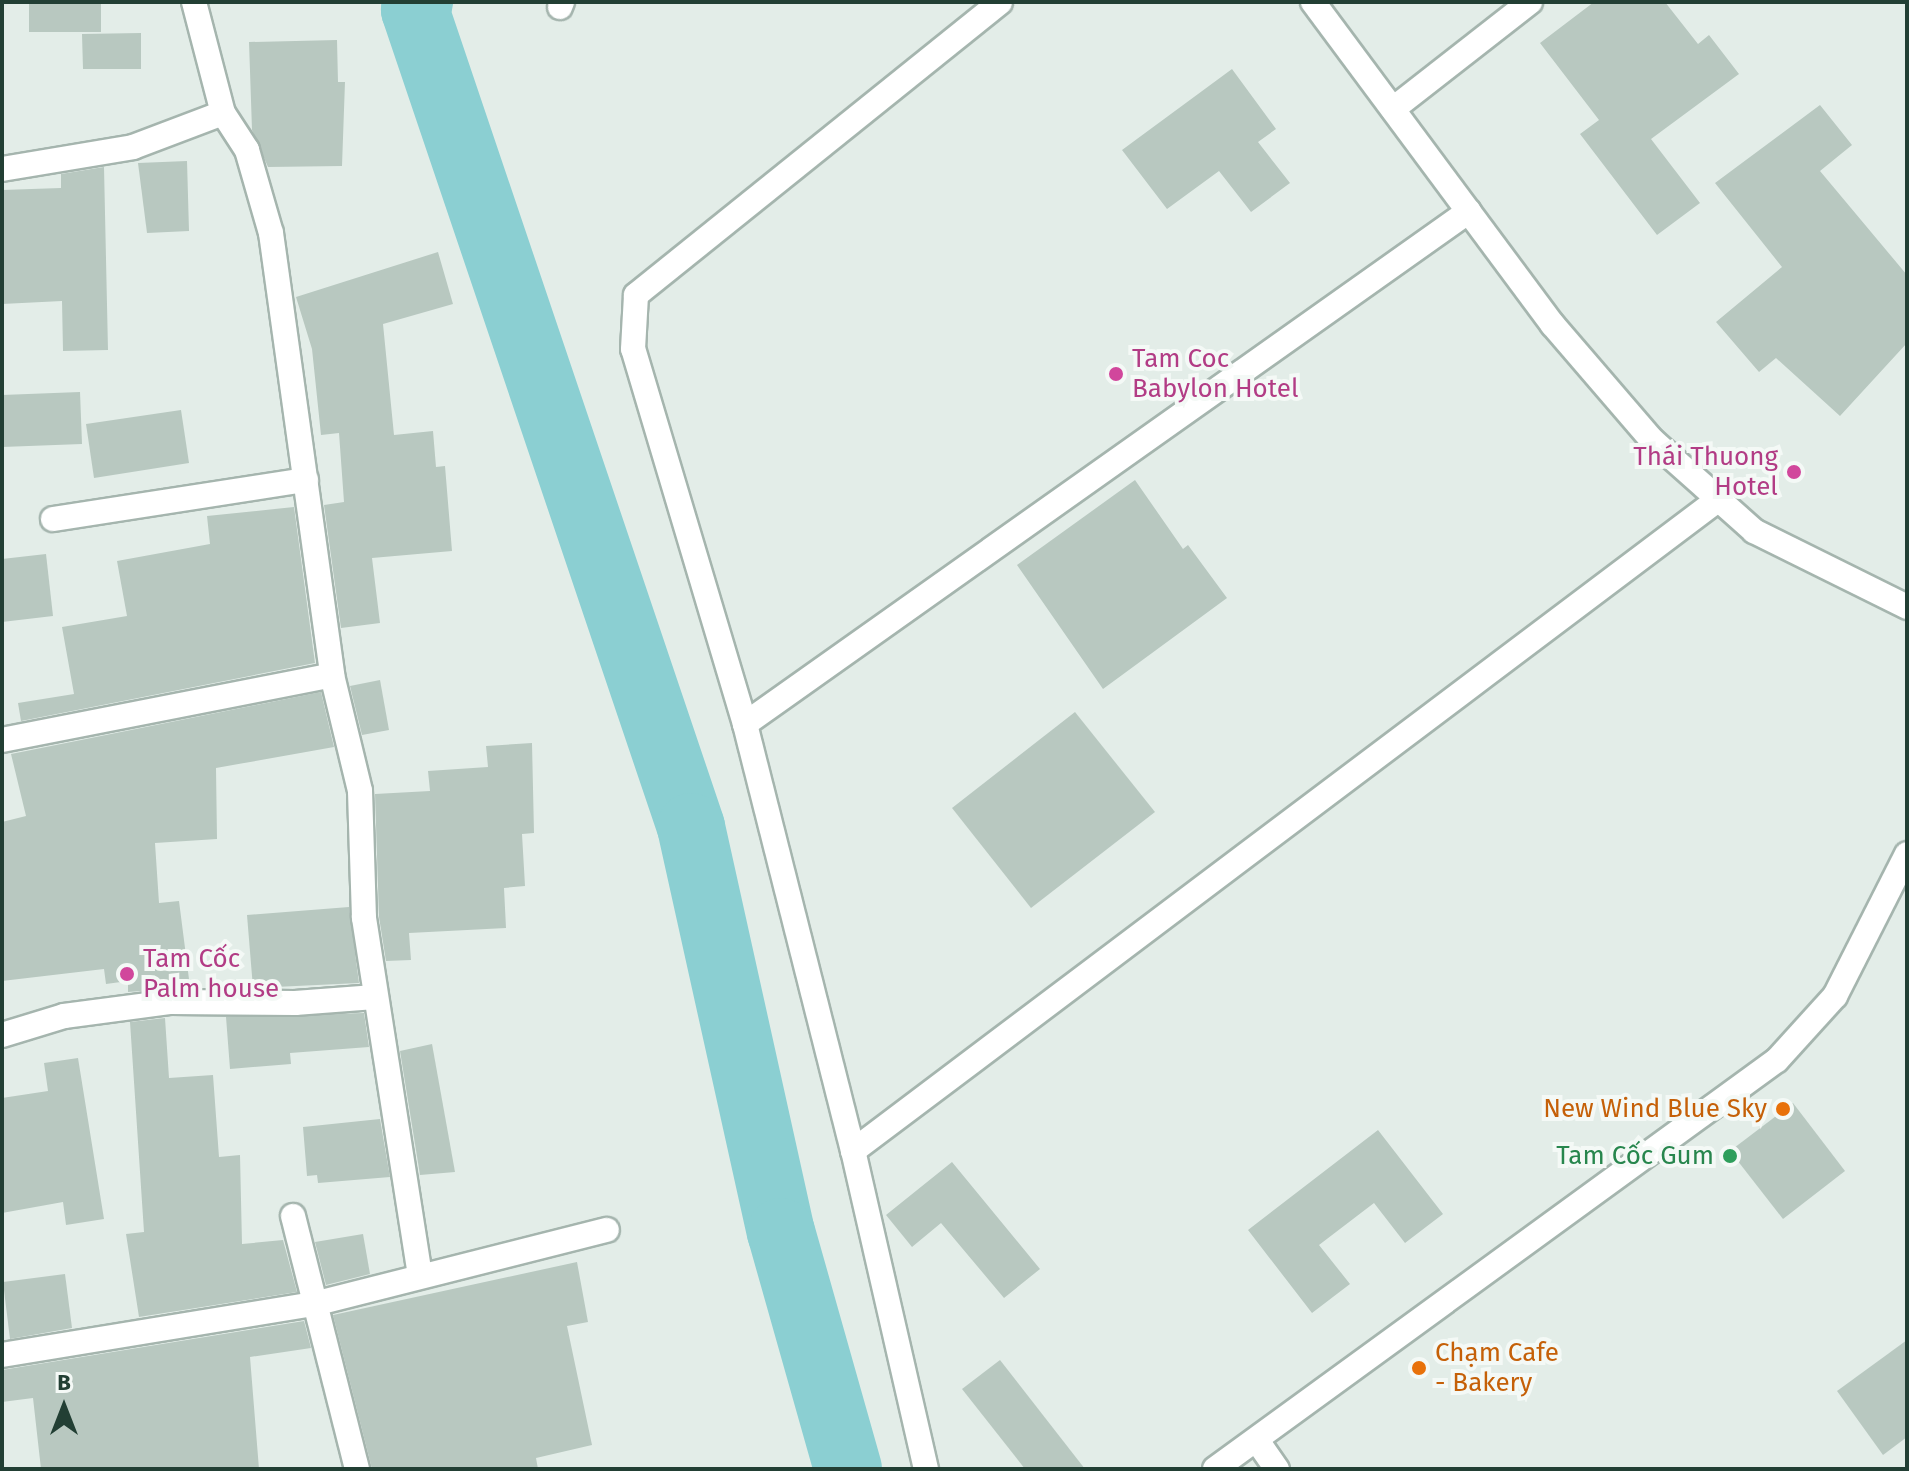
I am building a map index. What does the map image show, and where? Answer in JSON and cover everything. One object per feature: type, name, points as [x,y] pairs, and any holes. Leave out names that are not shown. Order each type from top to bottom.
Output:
[{"type":"street","points":[[194,2],[223,113],[247,150],[271,233],[332,675],[360,791],[364,918],[420,1275]]},
{"type":"street","points":[[926,1469],[853,1151],[745,724],[633,349],[636,295],[1000,2]]},
{"type":"street","points":[[1313,2],[1553,325],[1652,440],[1754,531],[1907,607]]},
{"type":"street","points":[[1393,109],[1530,2]]},
{"type":"street","points":[[2,169],[133,147],[223,113]]},
{"type":"street","points":[[745,724],[1469,211]]},
{"type":"street","points":[[53,519],[306,480]]},
{"type":"street","points":[[853,1151],[1719,499]]},
{"type":"street","points":[[2,740],[332,675]]},
{"type":"street","points":[[1215,1469],[1258,1442],[1777,1060],[1835,996],[1907,854]]},
{"type":"street","points":[[2,1035],[64,1016],[171,1002],[295,1003],[375,997]]},
{"type":"street","points":[[293,1216],[357,1469]]},
{"type":"street","points":[[2,1355],[314,1304],[607,1230]]},
{"type":"street","points":[[1258,1442],[1277,1469]]},
{"type":"building","points":[[29,2],[101,2],[101,32],[29,32]]},
{"type":"building","points":[[1594,2],[1665,2],[1698,44],[1709,35],[1739,74],[1651,139],[1700,203],[1657,235],[1580,134],[1599,120],[1540,43]]},
{"type":"building","points":[[141,33],[141,69],[83,69],[82,34]]},
{"type":"building","points":[[337,40],[338,82],[345,82],[342,166],[268,167],[252,130],[249,42]]},
{"type":"building","points":[[1232,69],[1276,129],[1258,142],[1290,183],[1251,212],[1219,171],[1167,209],[1122,150]]},
{"type":"building","points":[[1820,105],[1852,145],[1820,171],[1907,275],[1907,343],[1840,416],[1776,358],[1759,372],[1716,322],[1782,267],[1715,183]]},
{"type":"building","points":[[187,161],[189,231],[147,233],[138,163]]},
{"type":"building","points":[[104,167],[108,350],[63,351],[62,301],[2,304],[2,190],[61,188],[61,174]]},
{"type":"building","points":[[438,252],[453,304],[383,324],[394,435],[433,431],[436,467],[445,466],[452,551],[372,558],[380,623],[341,628],[324,505],[344,502],[339,433],[321,435],[312,349],[296,297]]},
{"type":"building","points":[[80,392],[82,444],[2,447],[2,395]]},
{"type":"building","points":[[181,410],[189,463],[94,478],[86,424]]},
{"type":"building","points":[[1135,480],[1183,549],[1188,545],[1227,598],[1103,689],[1017,565]]},
{"type":"building","points":[[294,507],[315,663],[21,721],[18,703],[74,694],[62,627],[127,616],[117,561],[210,544],[207,516]]},
{"type":"building","points":[[46,554],[53,616],[2,622],[2,559]]},
{"type":"building","points":[[380,680],[389,730],[362,735],[350,686]]},
{"type":"building","points":[[321,692],[334,747],[216,768],[217,839],[155,843],[159,903],[179,901],[190,987],[128,992],[128,981],[106,984],[104,969],[2,981],[2,822],[26,816],[11,754]]},
{"type":"building","points":[[1075,712],[1155,812],[1031,908],[952,808]]},
{"type":"building","points":[[532,743],[534,833],[522,834],[525,886],[504,888],[506,928],[409,933],[411,960],[386,961],[379,917],[375,794],[430,791],[428,771],[488,767],[486,746]]},
{"type":"building","points":[[349,907],[359,983],[253,988],[247,915]]},
{"type":"building","points":[[364,1013],[369,1047],[290,1053],[291,1064],[230,1069],[226,1017]]},
{"type":"building","points":[[165,1018],[169,1078],[213,1075],[219,1157],[240,1155],[242,1244],[283,1240],[297,1292],[139,1317],[126,1234],[144,1232],[130,1022]]},
{"type":"building","points":[[432,1044],[455,1172],[420,1175],[400,1051]]},
{"type":"building","points":[[78,1058],[104,1219],[66,1225],[63,1202],[2,1213],[2,1098],[48,1091],[44,1063]]},
{"type":"building","points":[[1793,1103],[1845,1171],[1783,1219],[1730,1151]]},
{"type":"building","points":[[380,1119],[390,1177],[318,1183],[317,1175],[307,1176],[303,1127]]},
{"type":"building","points":[[1378,1130],[1443,1214],[1405,1243],[1374,1203],[1319,1245],[1350,1284],[1312,1313],[1248,1230]]},
{"type":"building","points":[[952,1162],[1040,1269],[1004,1298],[941,1223],[912,1247],[886,1215]]},
{"type":"building","points":[[363,1234],[370,1274],[326,1285],[315,1242]]},
{"type":"building","points":[[577,1262],[588,1322],[567,1326],[592,1445],[536,1458],[538,1469],[372,1469],[333,1315]]},
{"type":"building","points":[[65,1274],[72,1328],[10,1339],[3,1282]]},
{"type":"building","points":[[304,1321],[311,1348],[250,1357],[259,1469],[41,1469],[33,1398],[2,1402],[2,1370]]},
{"type":"building","points":[[1907,1340],[1907,1437],[1883,1455],[1837,1391]]},
{"type":"building","points":[[1000,1360],[1085,1469],[1025,1469],[962,1389]]},
{"type":"waterway","points":[[419,2],[415,10],[691,827],[781,1232],[848,1469]]},
{"type":"place","name":"Tam Coc Babylon Hotel","points":[[1116,374]]},
{"type":"place","name":"Thái Thuong Hotel","points":[[1794,472]]},
{"type":"place","name":"Tam Cốc Palm house","points":[[127,974]]},
{"type":"place","name":"New Wind Blue Sky","points":[[1783,1109]]},
{"type":"place","name":"Tam Cốc Gum","points":[[1730,1156]]},
{"type":"place","name":"Chạm Cafe - Bakery","points":[[1419,1368]]}]
